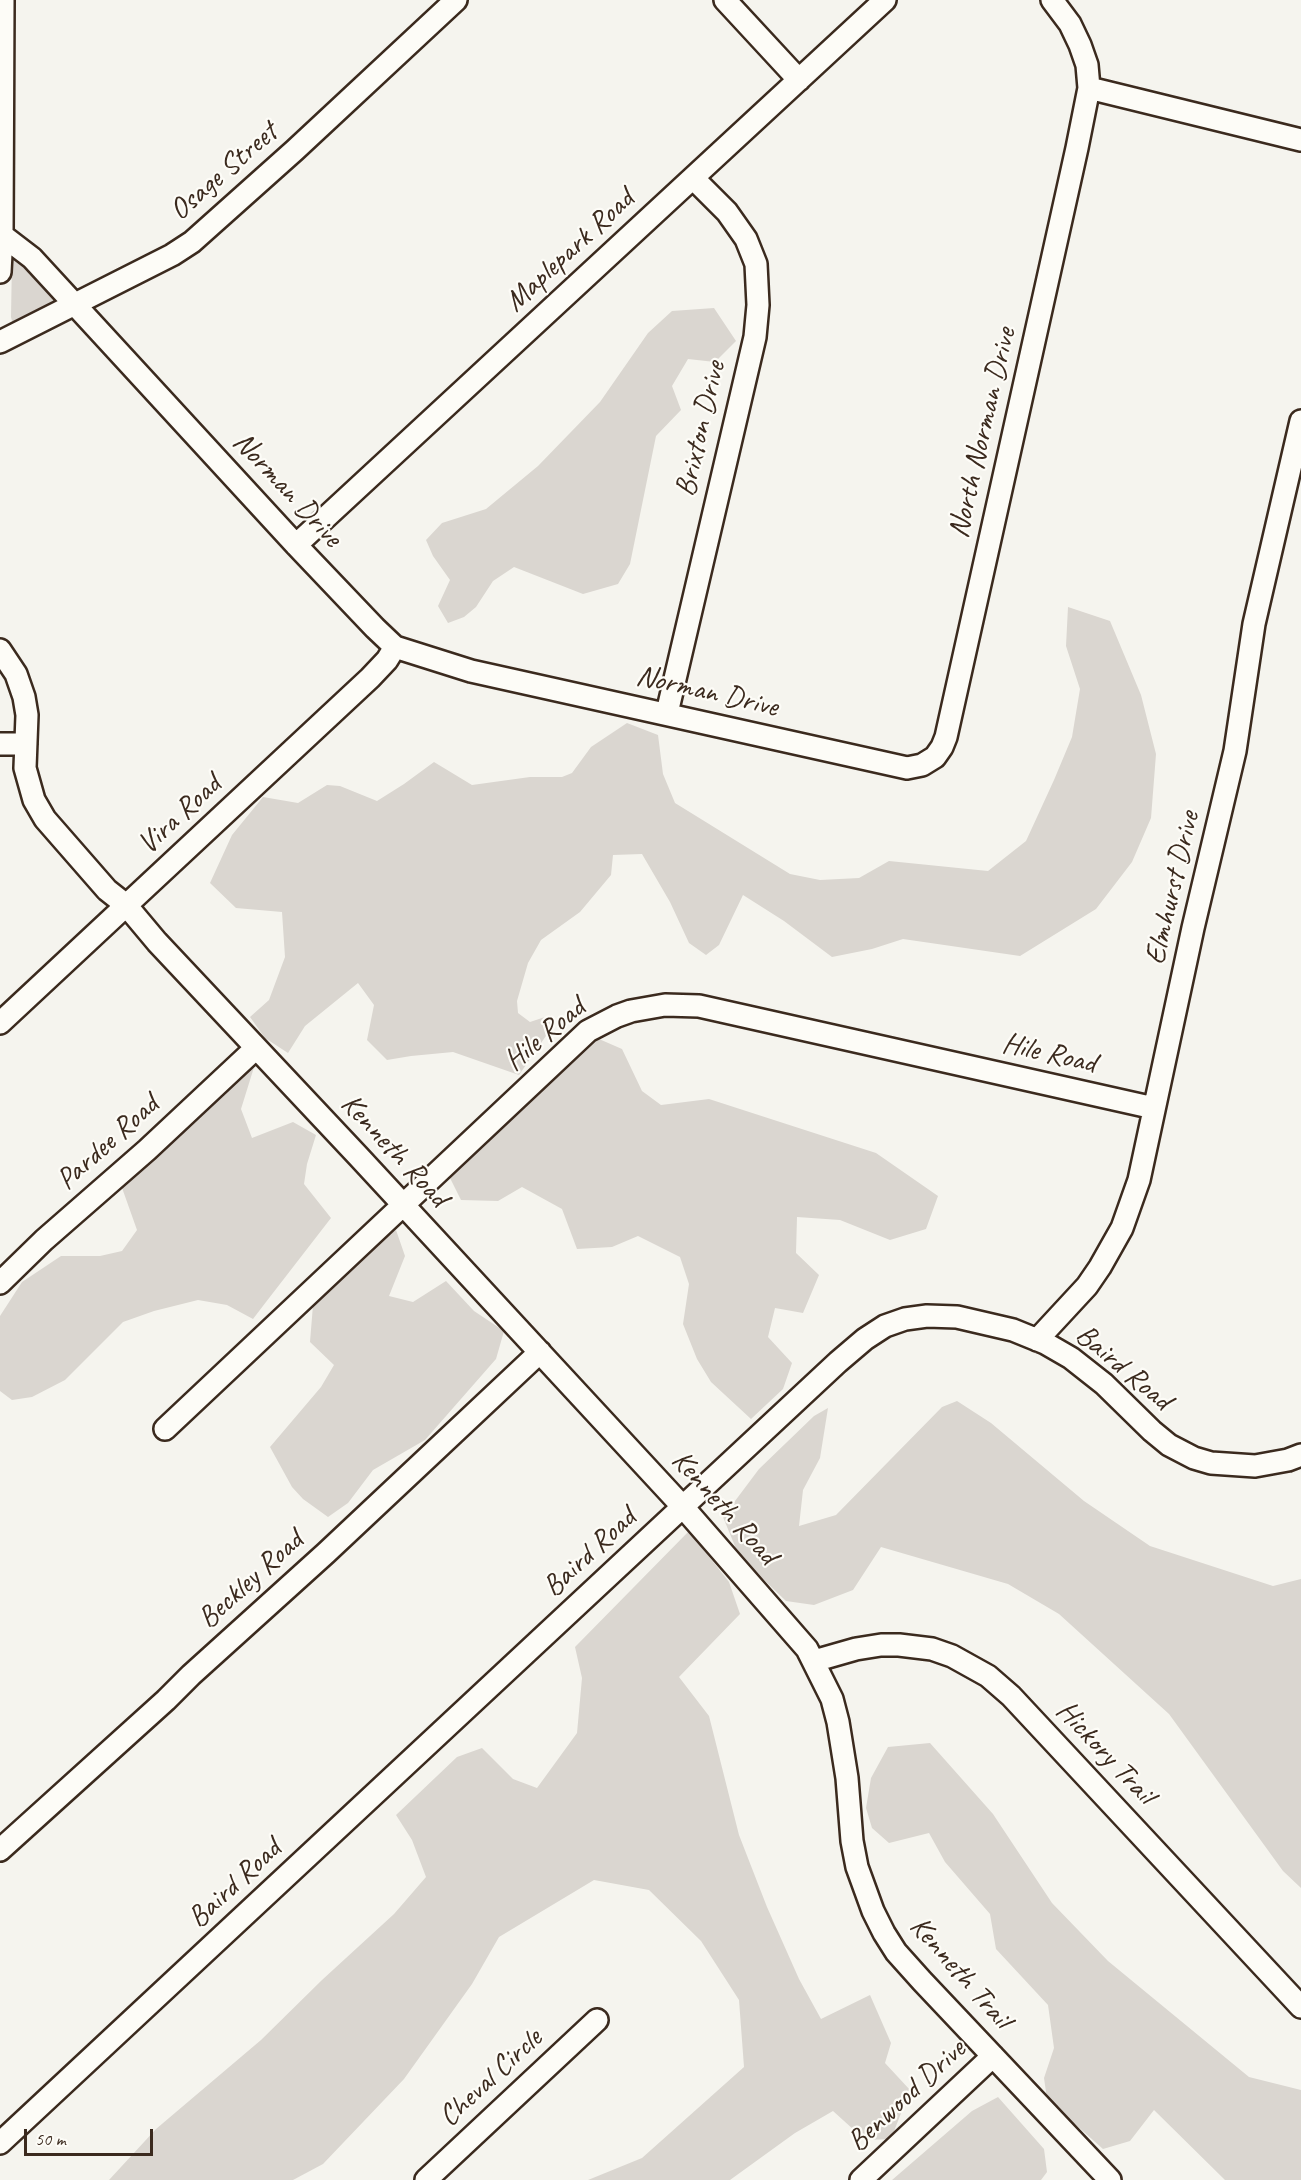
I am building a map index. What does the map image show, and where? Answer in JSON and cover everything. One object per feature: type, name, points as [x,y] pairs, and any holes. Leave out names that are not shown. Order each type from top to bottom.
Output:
[{"type":"street","points":[[0,272],[3,0]]},
{"type":"street","name":"Osage Street","points":[[0,342],[172,255],[210,228],[456,0]]},
{"type":"street","points":[[725,0],[799,80]]},
{"type":"street","name":"Maplepark Road","points":[[296,545],[885,0]]},
{"type":"street","name":"North Norman Drive","points":[[810,746],[907,768],[922,765],[935,756],[946,737],[1089,88],[1087,65],[1080,45],[1070,24],[1052,0]]},
{"type":"street","points":[[1089,88],[1301,140]]},
{"type":"street","name":"Brixton Drive","points":[[667,713],[754,337],[758,305],[756,264],[746,239],[727,212],[693,178]]},
{"type":"street","name":"Norman Drive","points":[[2,235],[32,258],[296,545],[395,647],[471,671],[810,746]]},
{"type":"street","name":"Elmhurst Drive","points":[[1037,1340],[1087,1286],[1122,1228],[1139,1180],[1235,751],[1254,624],[1301,421]]},
{"type":"street","name":"Vira Road","points":[[0,1023],[370,678],[387,660],[395,647]]},
{"type":"street","name":"Kenneth Road","points":[[0,650],[16,674],[24,697],[26,768],[34,800],[45,819],[107,890],[126,905],[157,942],[683,1507],[785,1622],[814,1661]]},
{"type":"street","points":[[0,744],[26,744]]},
{"type":"street","name":"Hile Road","points":[[165,1430],[588,1031],[617,1016],[651,1006],[679,1004],[699,1006],[1154,1108]]},
{"type":"street","name":"Pardee Road","points":[[0,1283],[44,1240],[147,1150],[256,1048]]},
{"type":"street","name":"Baird Road","points":[[0,2144],[838,1362],[865,1339],[885,1326],[905,1318],[957,1317],[1013,1330],[1037,1340],[1071,1359],[1104,1384],[1169,1445],[1194,1458],[1227,1466],[1255,1466],[1273,1464],[1301,1455]]},
{"type":"street","name":"Beckley Road","points":[[0,1850],[166,1700],[540,1352]]},
{"type":"street","name":"Hickory Trail","points":[[814,1661],[855,1649],[899,1645],[932,1649],[952,1656],[988,1676],[1019,1705],[1301,2007]]},
{"type":"street","name":"Kenneth Trail","points":[[814,1661],[832,1699],[838,1722],[857,1868],[873,1911],[896,1952],[1110,2180]]},
{"type":"street","name":"Cheval Circle","points":[[426,2180],[597,2020]]},
{"type":"street","name":"Benwood Drive","points":[[861,2180],[993,2056]]},
{"type":"shaded area","points":[[17,255],[56,299],[16,322],[12,321],[11,317],[12,259]]},
{"type":"shaded area","points":[[714,308],[736,341],[715,362],[688,359],[672,386],[681,410],[656,436],[630,564],[618,584],[583,594],[514,567],[493,581],[476,607],[464,617],[448,623],[438,606],[450,580],[433,556],[426,540],[442,523],[486,509],[538,466],[600,402],[648,333],[672,311]]},
{"type":"shaded area","points":[[1068,607],[1110,621],[1141,695],[1156,754],[1151,818],[1132,862],[1096,909],[1020,956],[903,939],[872,949],[832,957],[784,921],[743,895],[719,945],[706,955],[689,943],[670,902],[642,854],[613,855],[611,875],[580,912],[541,940],[528,963],[517,1001],[518,1013],[530,1022],[551,1015],[550,1030],[519,1075],[453,1052],[387,1060],[367,1040],[374,1005],[358,983],[305,1026],[288,1053],[265,1038],[250,1017],[269,1000],[285,957],[282,912],[236,908],[210,883],[232,835],[263,797],[298,803],[327,785],[340,786],[377,801],[434,762],[472,785],[530,777],[562,777],[572,773],[591,747],[627,723],[658,735],[663,774],[675,803],[790,874],[820,880],[859,878],[889,861],[988,871],[1026,841],[1072,737],[1080,689],[1066,646]]},
{"type":"shaded area","points":[[599,1039],[622,1049],[642,1091],[661,1105],[709,1099],[876,1153],[938,1196],[926,1229],[890,1240],[840,1220],[797,1217],[796,1253],[819,1275],[803,1313],[775,1308],[768,1337],[792,1363],[783,1389],[751,1419],[711,1382],[697,1359],[683,1324],[689,1284],[680,1257],[638,1236],[612,1247],[577,1249],[562,1209],[522,1187],[498,1201],[461,1200],[449,1176]]},
{"type":"shaded area","points":[[255,1064],[241,1109],[252,1138],[293,1122],[316,1135],[307,1164],[304,1184],[331,1218],[253,1319],[227,1305],[198,1300],[154,1311],[123,1322],[65,1380],[32,1397],[12,1400],[0,1391],[0,1316],[22,1282],[61,1256],[100,1256],[122,1251],[137,1230],[121,1185]]},
{"type":"shaded area","points":[[396,1230],[405,1256],[389,1296],[413,1302],[446,1281],[474,1311],[504,1331],[496,1359],[425,1440],[373,1470],[348,1503],[328,1517],[303,1499],[292,1487],[270,1447],[321,1387],[334,1365],[310,1342],[313,1305],[369,1249]]},
{"type":"shaded area","points":[[957,1401],[991,1423],[1084,1501],[1150,1546],[1273,1586],[1301,1579],[1301,1888],[1283,1871],[1169,1714],[1059,1614],[1008,1584],[881,1547],[853,1590],[814,1605],[786,1601],[739,1556],[723,1517],[759,1469],[814,1416],[828,1408],[820,1458],[803,1490],[799,1526],[836,1515],[942,1407]]},
{"type":"shaded area","points":[[689,1531],[729,1582],[740,1614],[679,1677],[709,1716],[739,1835],[767,1907],[799,1979],[821,2019],[870,1995],[891,2043],[885,2063],[910,2090],[891,2139],[865,2140],[833,2111],[795,2133],[730,2180],[588,2180],[642,2158],[744,2067],[739,2000],[701,1941],[649,1890],[594,1880],[499,1937],[472,1984],[404,2079],[323,2164],[293,2180],[109,2180],[156,2129],[261,2040],[394,1914],[426,1877],[412,1840],[396,1815],[457,1757],[482,1748],[513,1779],[537,1788],[577,1733],[582,1678],[575,1647]]},
{"type":"shaded area","points":[[930,1743],[993,1814],[1052,1903],[1108,1961],[1249,2077],[1301,2090],[1301,2180],[1225,2180],[1154,2110],[1130,2141],[1103,2149],[1047,2099],[1044,2078],[1054,2048],[1048,2005],[996,1949],[990,1914],[945,1862],[929,1833],[889,1843],[872,1828],[866,1808],[871,1778],[888,1747]]},
{"type":"shaded area","points":[[998,2097],[1044,2149],[1047,2172],[1041,2180],[892,2180],[972,2111]]}]
